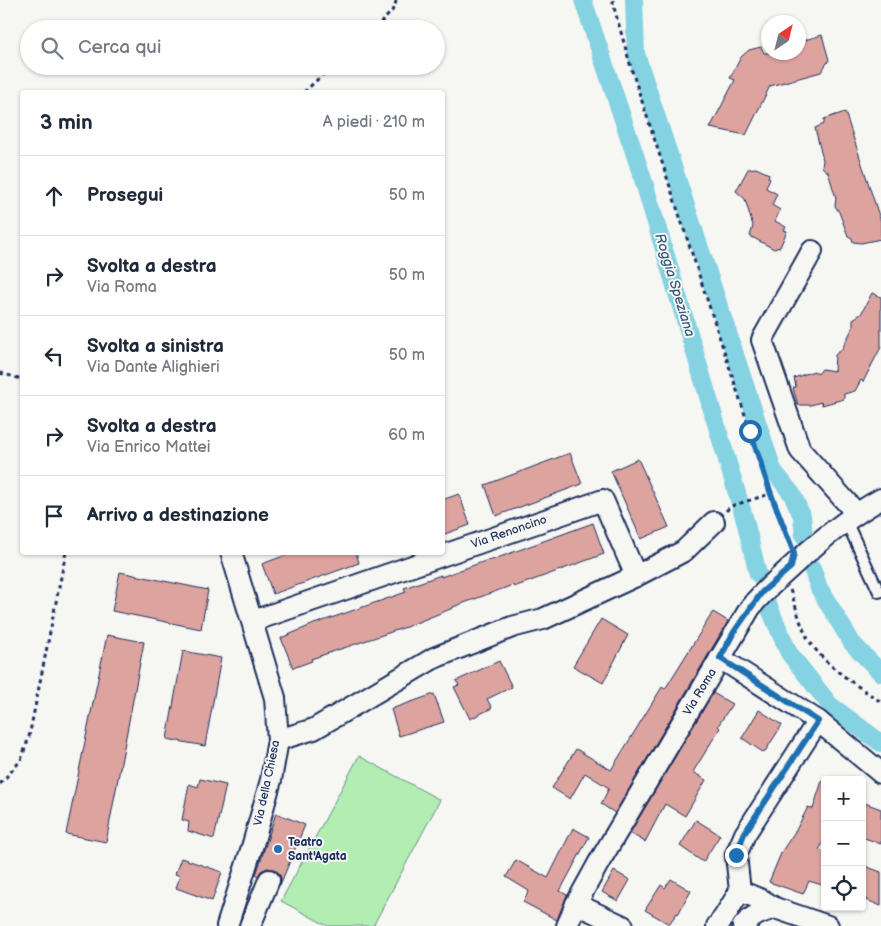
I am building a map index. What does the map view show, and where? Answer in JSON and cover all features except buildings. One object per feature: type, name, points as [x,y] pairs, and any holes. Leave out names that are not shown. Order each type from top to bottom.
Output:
[{"type":"street","points":[[812,251],[762,340],[800,450],[851,517]]},
{"type":"street","name":"Via Roma","points":[[567,926],[576,904],[598,864],[734,632],[758,597],[809,549],[851,517],[881,498]]},
{"type":"street","name":"Via Renoncino","points":[[445,554],[603,500],[636,576]]},
{"type":"street","points":[[278,740],[314,729],[434,658],[512,627],[544,619],[636,576],[684,551],[714,522]]},
{"type":"street","name":"Via della Chiesa","points":[[227,926],[253,844],[270,780],[278,740],[275,698],[232,555]]},
{"type":"street","name":"Via Renoncino","points":[[253,620],[443,555]]},
{"type":"street","points":[[720,658],[818,721],[881,773]]},
{"type":"street","points":[[717,926],[740,892],[736,855],[744,834],[818,721]]},
{"type":"street","points":[[250,926],[269,880]]},
{"type":"street","points":[[740,892],[762,900],[779,915]]},
{"type":"street","points":[[576,904],[623,926]]},
{"type":"street","points":[[743,926],[750,918],[761,912],[828,926]]},
{"type":"lane","points":[[851,517],[879,592],[881,591]]},
{"type":"path","points":[[383,20],[392,10],[396,2],[395,0]]},
{"type":"path","points":[[614,0],[613,4],[632,71],[771,494],[794,553],[789,587],[806,634],[819,654],[836,671],[881,702]]},
{"type":"path","points":[[306,90],[322,75]]},
{"type":"path","points":[[0,373],[20,378]]},
{"type":"path","points":[[731,506],[771,494]]},
{"type":"path","points":[[0,784],[21,760],[29,738],[65,555]]},
{"type":"green space","points":[[359,756],[440,800],[373,926],[328,926],[281,901]]},
{"type":"waterway","name":"Roggia Speziana","points":[[583,0],[642,176],[745,520],[758,574]]},
{"type":"waterway","points":[[634,0],[636,54],[773,470],[792,494],[802,516],[804,536]]},
{"type":"waterway","points":[[812,568],[819,588],[852,643],[881,673]]},
{"type":"waterway","name":"Roggia Speziana","points":[[769,607],[789,653],[830,705],[881,743]]},
{"type":"place","name":"Teatro Sant'Agata","points":[[278,849]]},
{"type":"route","points":[[736,855],[744,834],[818,721],[720,658],[734,632],[762,592],[791,567],[794,553],[771,494],[750,431]]}]
